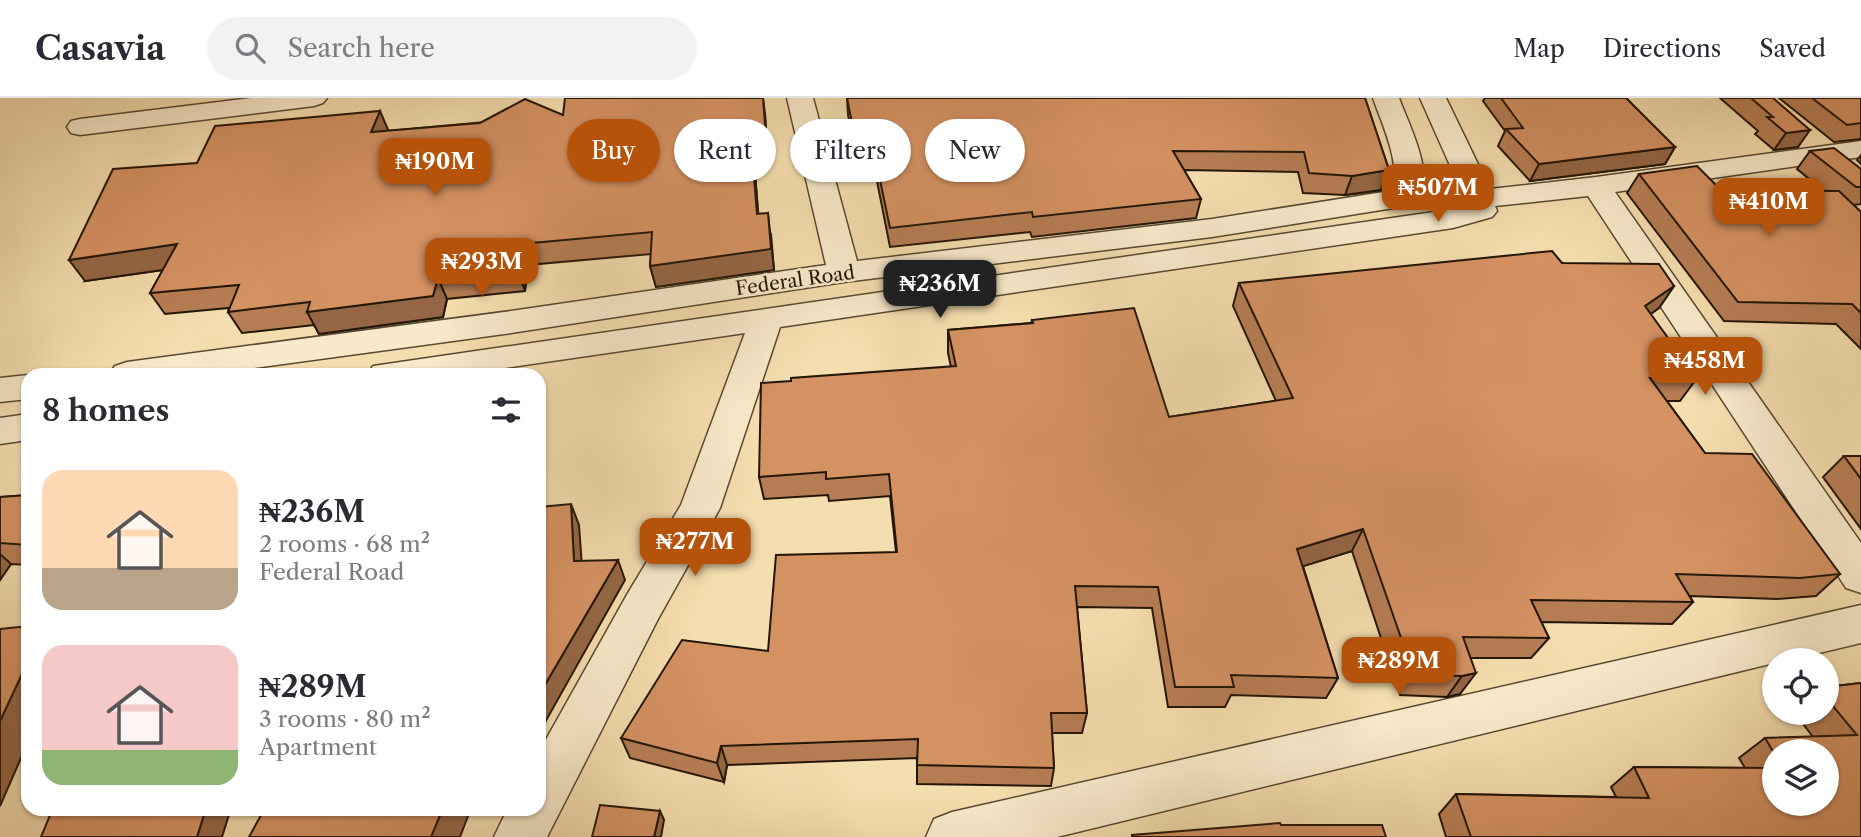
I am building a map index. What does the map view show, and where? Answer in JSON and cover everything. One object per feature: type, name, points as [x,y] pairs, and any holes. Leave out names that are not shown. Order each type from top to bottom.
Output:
[{"type":"street","points":[[80,127],[314,98]]},
{"type":"street","points":[[800,98],[844,272]]},
{"type":"street","points":[[1386,98],[1406,154],[1409,183],[1400,198]]},
{"type":"street","points":[[1433,98],[1474,184],[1477,199]]},
{"type":"street","points":[[1799,130],[1828,154]]},
{"type":"street","name":"Federal Road","points":[[171,368],[511,322],[844,272],[1212,228],[1400,198],[1477,199],[1596,186],[1828,154],[1857,162]]},
{"type":"street","points":[[1596,186],[1861,576]]},
{"type":"street","name":"Federal Road","points":[[426,368],[1453,219],[1482,211],[1477,199]]},
{"type":"street","points":[[546,788],[643,606],[700,508],[767,318]]},
{"type":"street","points":[[0,390],[21,388]]},
{"type":"street","points":[[0,431],[21,428]]},
{"type":"street","points":[[952,837],[1861,624]]},
{"type":"street","points":[[520,837],[531,816]]},
{"type":"building","points":[[565,98],[763,98],[765,119],[674,119],[674,182],[754,182],[757,214],[768,213],[771,249],[650,266],[652,232],[521,244],[517,269],[438,278],[433,296],[307,312],[310,302],[228,312],[239,285],[150,293],[177,244],[69,260],[113,169],[197,163],[215,126],[380,111],[371,132],[480,123],[525,99],[563,115]]},
{"type":"building","points":[[847,98],[1365,98],[1389,170],[1352,176],[1309,173],[1304,152],[1173,151],[1201,199],[1033,217],[1032,212],[890,228],[880,182],[911,182],[911,119],[851,119]]},
{"type":"building","points":[[1501,98],[1626,98],[1675,147],[1539,164],[1506,129],[1523,128]]},
{"type":"building","points":[[1751,98],[1773,98],[1810,130],[1786,133],[1767,117],[1773,117]]},
{"type":"building","points":[[1812,98],[1861,98],[1861,123],[1847,125]]},
{"type":"building","points":[[1834,148],[1861,169],[1861,187],[1856,187],[1810,151]]},
{"type":"building","points":[[1697,166],[1721,190],[1839,191],[1861,212],[1861,313],[1852,304],[1738,302],[1639,174]]},
{"type":"building","points":[[1552,251],[1562,263],[1659,264],[1674,286],[1645,306],[1697,378],[1650,378],[1705,453],[1752,454],[1840,574],[1800,578],[1676,574],[1693,602],[1531,600],[1549,638],[1463,637],[1476,673],[1462,676],[1414,675],[1363,529],[1297,549],[1338,678],[1231,675],[1234,687],[1175,687],[1158,587],[1075,586],[1087,713],[1051,713],[1054,768],[917,765],[918,739],[721,746],[717,763],[621,738],[682,640],[768,651],[776,555],[897,552],[889,474],[826,479],[826,472],[759,477],[761,383],[791,381],[791,378],[956,366],[948,330],[1033,323],[1032,320],[1134,308],[1169,417],[1293,398],[1239,283]]},
{"type":"building","points":[[1844,456],[1861,456],[1861,479]]},
{"type":"building","points":[[21,496],[21,544],[0,543],[0,497]]},
{"type":"building","points":[[571,504],[574,561],[618,560],[546,683],[546,506]]},
{"type":"building","points":[[21,627],[21,676],[0,721],[0,629]]},
{"type":"building","points":[[1861,683],[1861,837],[1471,837],[1456,794],[1649,798],[1634,767],[1762,768],[1762,816],[1839,816],[1839,739],[1765,738],[1857,735],[1839,713],[1839,686]]},
{"type":"building","points":[[600,805],[660,811],[654,837],[592,837]]},
{"type":"building","points":[[50,816],[204,816],[197,837],[41,837]]},
{"type":"building","points":[[261,816],[440,816],[431,837],[249,837]]},
{"type":"building","points":[[1280,823],[1382,825],[1386,837],[1132,837],[1132,835]]}]
